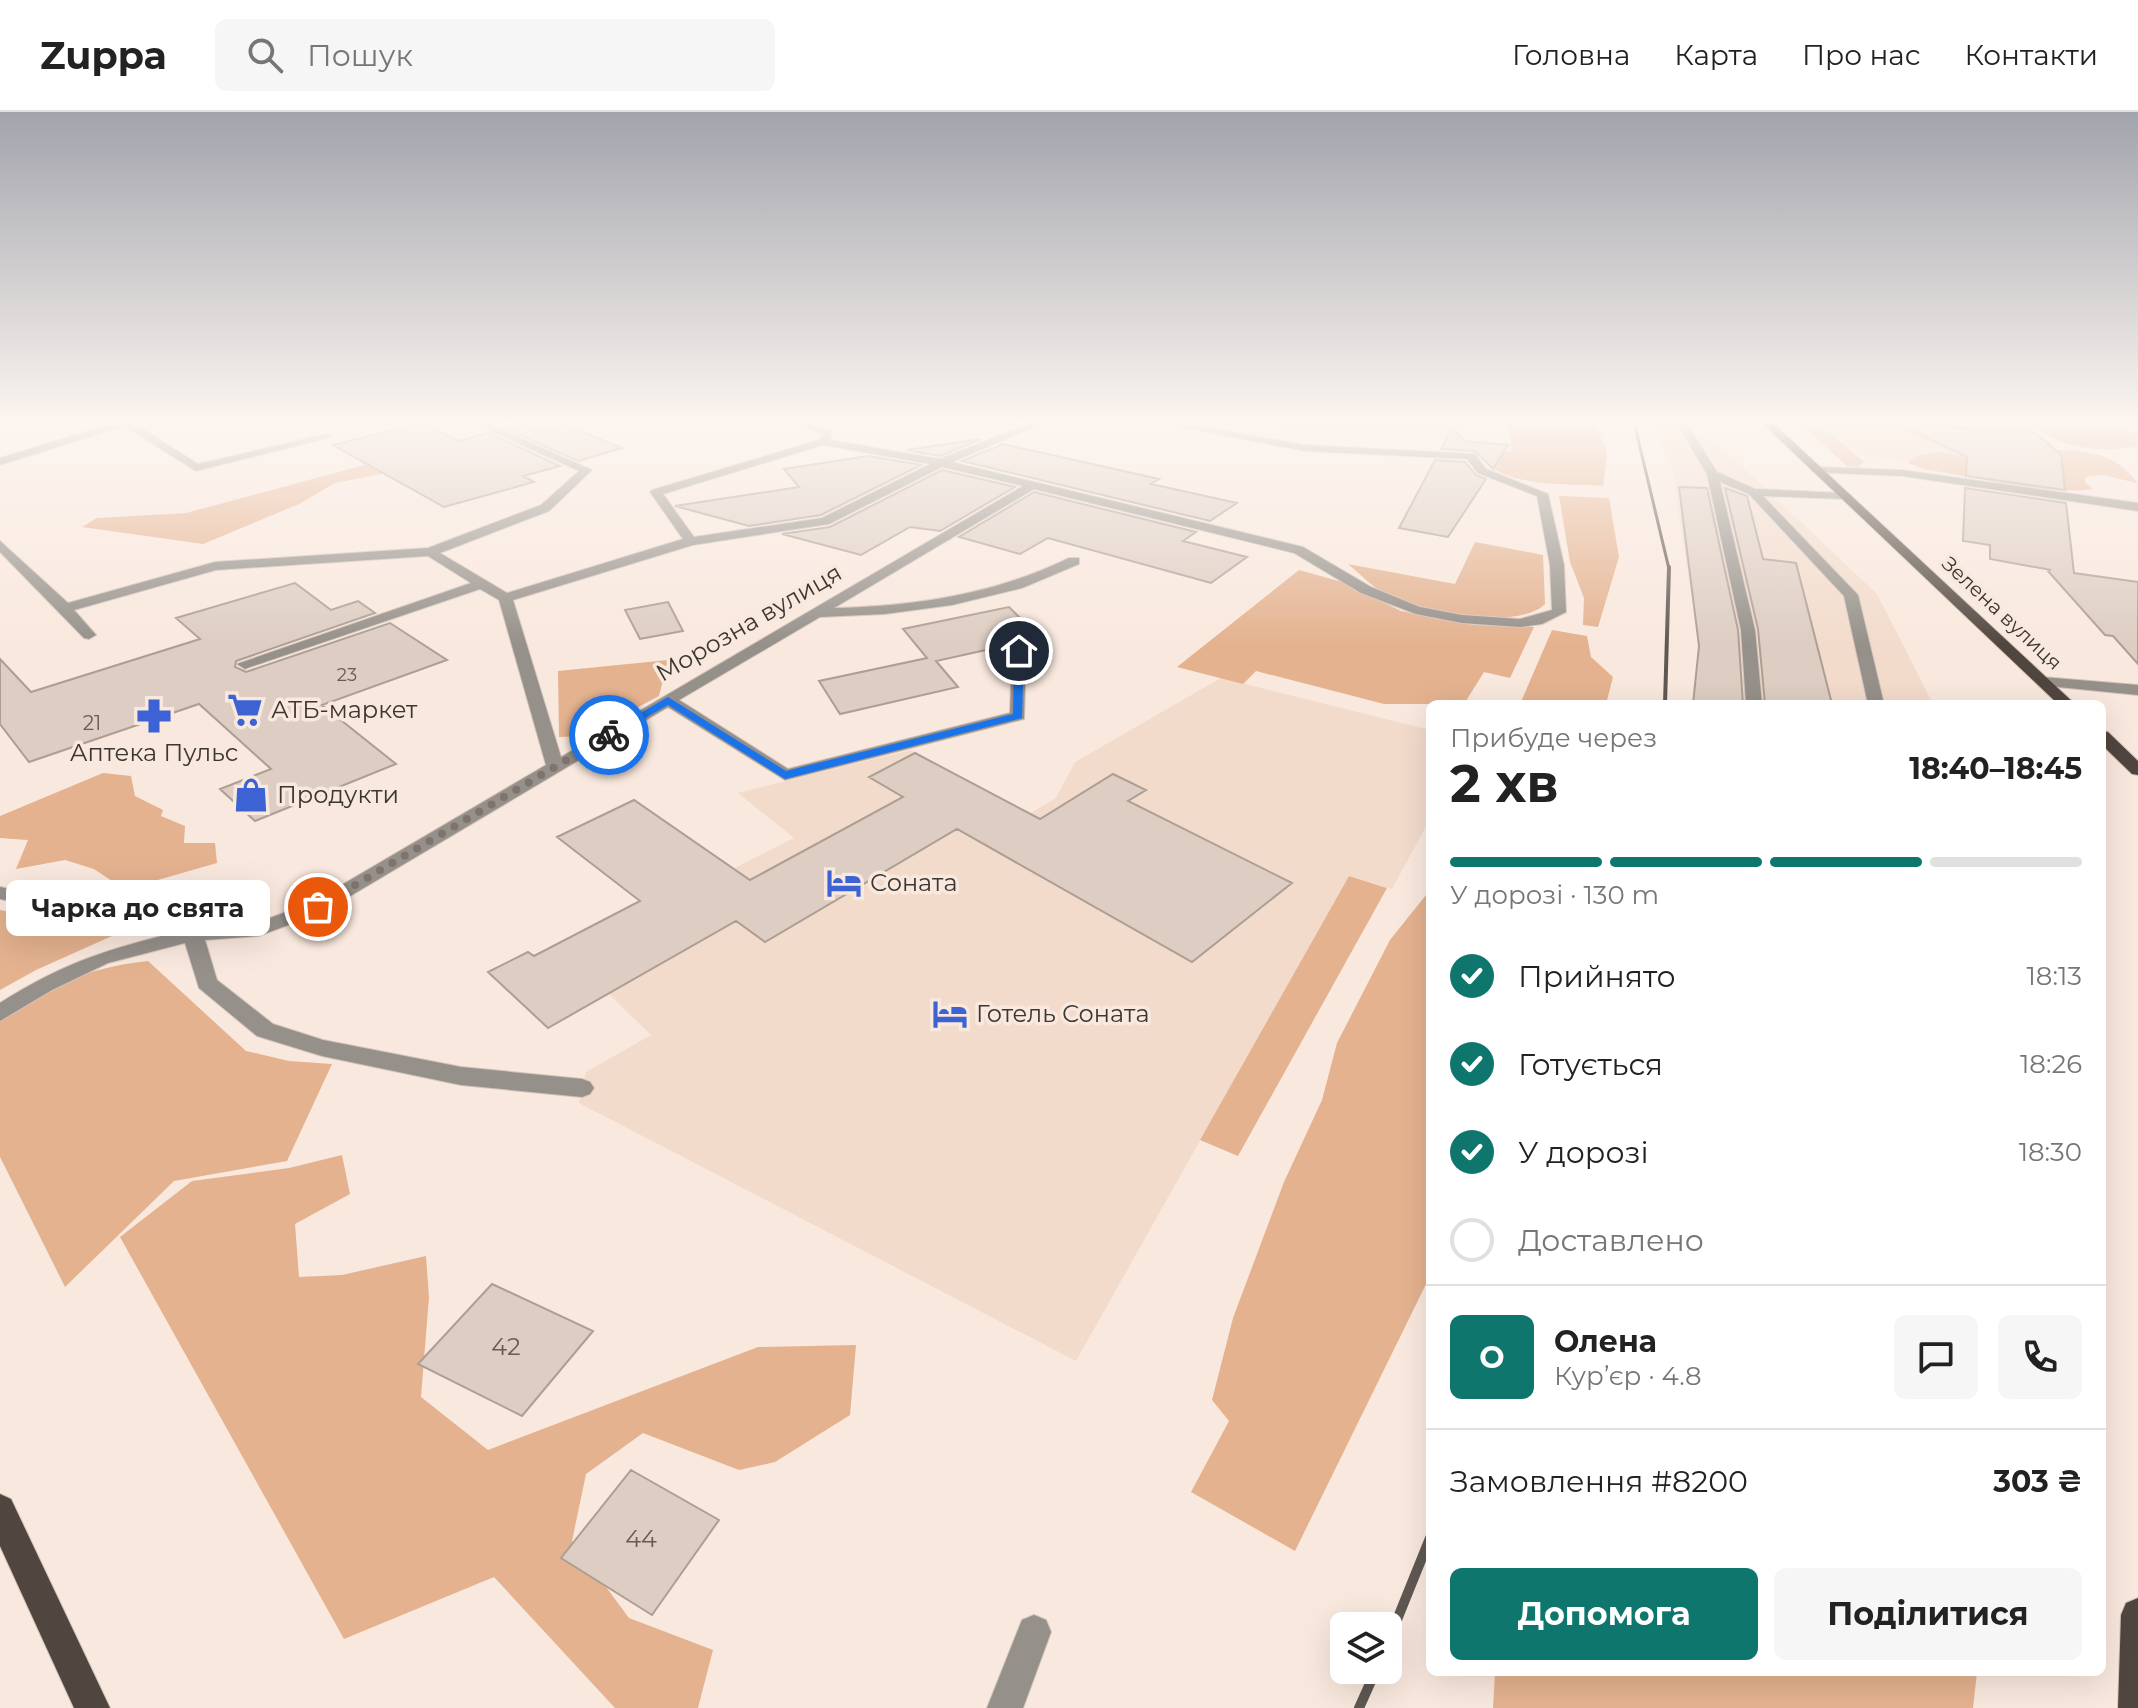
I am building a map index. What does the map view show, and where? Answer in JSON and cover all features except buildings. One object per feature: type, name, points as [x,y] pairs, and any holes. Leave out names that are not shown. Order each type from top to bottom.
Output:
[{"type":"main road","name":"Зелена вулиця","points":[[1844,496],[2063,700]]},
{"type":"main road","points":[[2106,740],[2138,770]]},
{"type":"main road","points":[[0,1510],[92,1708]]},
{"type":"main road","points":[[2136,1708],[2138,1615]]},
{"type":"street","points":[[65,608],[215,566],[430,552],[545,508],[557,496]]},
{"type":"street","points":[[659,496],[691,541]]},
{"type":"street","points":[[505,598],[691,541],[825,521],[874,496]]},
{"type":"street","name":"Морозна вулиця","points":[[0,893],[193,934],[259,929],[318,907],[1014,496]]},
{"type":"street","points":[[1080,496],[1298,550],[1366,590],[1416,610],[1488,622],[1520,623],[1559,612],[1561,602],[1552,531],[1543,496]]},
{"type":"street","points":[[1718,496],[1748,630],[1754,700]]},
{"type":"street","points":[[1757,496],[1851,595],[1875,700]]},
{"type":"street","points":[[2068,496],[2138,507]]},
{"type":"street","points":[[0,545],[89,635]]},
{"type":"street","points":[[430,552],[505,598],[555,766]]},
{"type":"street","points":[[818,613],[888,612],[1040,580],[1074,561]]},
{"type":"street","points":[[245,664],[484,583]]},
{"type":"street","points":[[668,700],[785,775],[1018,716],[1019,651]]},
{"type":"street","points":[[2043,682],[2138,690]]},
{"type":"street","points":[[0,1013],[44,985],[101,958],[193,934],[207,983],[265,1030],[322,1048],[461,1076],[582,1088]]},
{"type":"street","points":[[1005,1708],[1034,1632]]},
{"type":"shaded area","points":[[247,496],[312,496],[203,544],[82,527],[97,518],[186,513]]},
{"type":"shaded area","points":[[1559,496],[1609,498],[1619,557],[1598,627],[1583,625],[1584,598],[1570,562]]},
{"type":"shaded area","points":[[1676,496],[1774,496],[1877,594],[1931,700],[1693,700],[1699,645]]},
{"type":"shaded area","points":[[1475,542],[1543,555],[1545,604],[1514,617],[1445,613],[1388,595],[1348,564],[1455,584]]},
{"type":"shaded area","points":[[1299,570],[1342,582],[1401,611],[1474,625],[1534,627],[1510,678],[1484,672],[1466,700],[1384,704],[1256,671],[1243,684],[1177,667]]},
{"type":"shaded area","points":[[1552,630],[1587,636],[1591,657],[1613,677],[1607,700],[1522,700]]},
{"type":"shaded area","points":[[668,660],[659,696],[584,736],[559,737],[558,671]]},
{"type":"shaded area","name":"Готель Соната","points":[[1221,678],[1426,729],[1426,826],[1392,889],[1349,876],[1076,1361],[579,1103],[586,1072],[651,1035],[608,993],[736,921],[721,875],[794,838],[738,793],[911,750],[1029,814],[1056,798],[1075,762]]},
{"type":"shaded area","points":[[103,773],[131,776],[135,796],[163,810],[161,816],[185,826],[184,843],[215,843],[217,863],[133,887],[115,883],[94,869],[65,860],[16,869],[28,840],[0,838],[0,816]]},
{"type":"shaded area","points":[[1349,876],[1387,888],[1238,1156],[1200,1140]]},
{"type":"shaded area","points":[[1426,895],[1426,1284],[1295,1551],[1191,1492],[1229,1421],[1212,1400],[1233,1318],[1284,1182],[1322,1100],[1337,1043],[1390,940]]},
{"type":"shaded area","points":[[0,910],[121,932],[36,970],[0,990]]},
{"type":"shaded area","points":[[148,961],[246,1051],[289,1061],[332,1064],[287,1161],[174,1181],[65,1287],[0,1157],[0,1021],[70,980],[105,968]]},
{"type":"shaded area","points":[[342,1155],[350,1194],[295,1224],[299,1277],[342,1275],[426,1256],[429,1297],[421,1397],[488,1450],[758,1347],[856,1345],[850,1415],[775,1462],[739,1470],[643,1433],[586,1474],[572,1541],[629,1618],[713,1650],[698,1708],[615,1708],[494,1577],[344,1639],[120,1237],[192,1181],[289,1168]]},
{"type":"shaded area","points":[[1495,1676],[1977,1676],[1973,1708],[1493,1708]]},
{"type":"railway","points":[[1652,496],[1669,569]]},
{"type":"railway","points":[[1665,700],[1669,569]]},
{"type":"railway","points":[[1400,1612],[1426,1548]]},
{"type":"railway","points":[[1359,1708],[1370,1684]]},
{"type":"way so far","points":[[318,907],[609,735]]},
{"type":"place","name":"АТБ-маркет","points":[[245,710]]},
{"type":"place","name":"Аптека Пульс","points":[[154,716]]},
{"type":"place","name":"Продукти","points":[[251,795]]},
{"type":"place","name":"Соната","points":[[844,883]]},
{"type":"place","name":"Чарка до свята","points":[[318,907]]},
{"type":"place","name":"Готель Соната","points":[[950,1014]]},
{"type":"route","points":[[609,735],[668,700],[785,775],[1018,716],[1019,651]]}]
